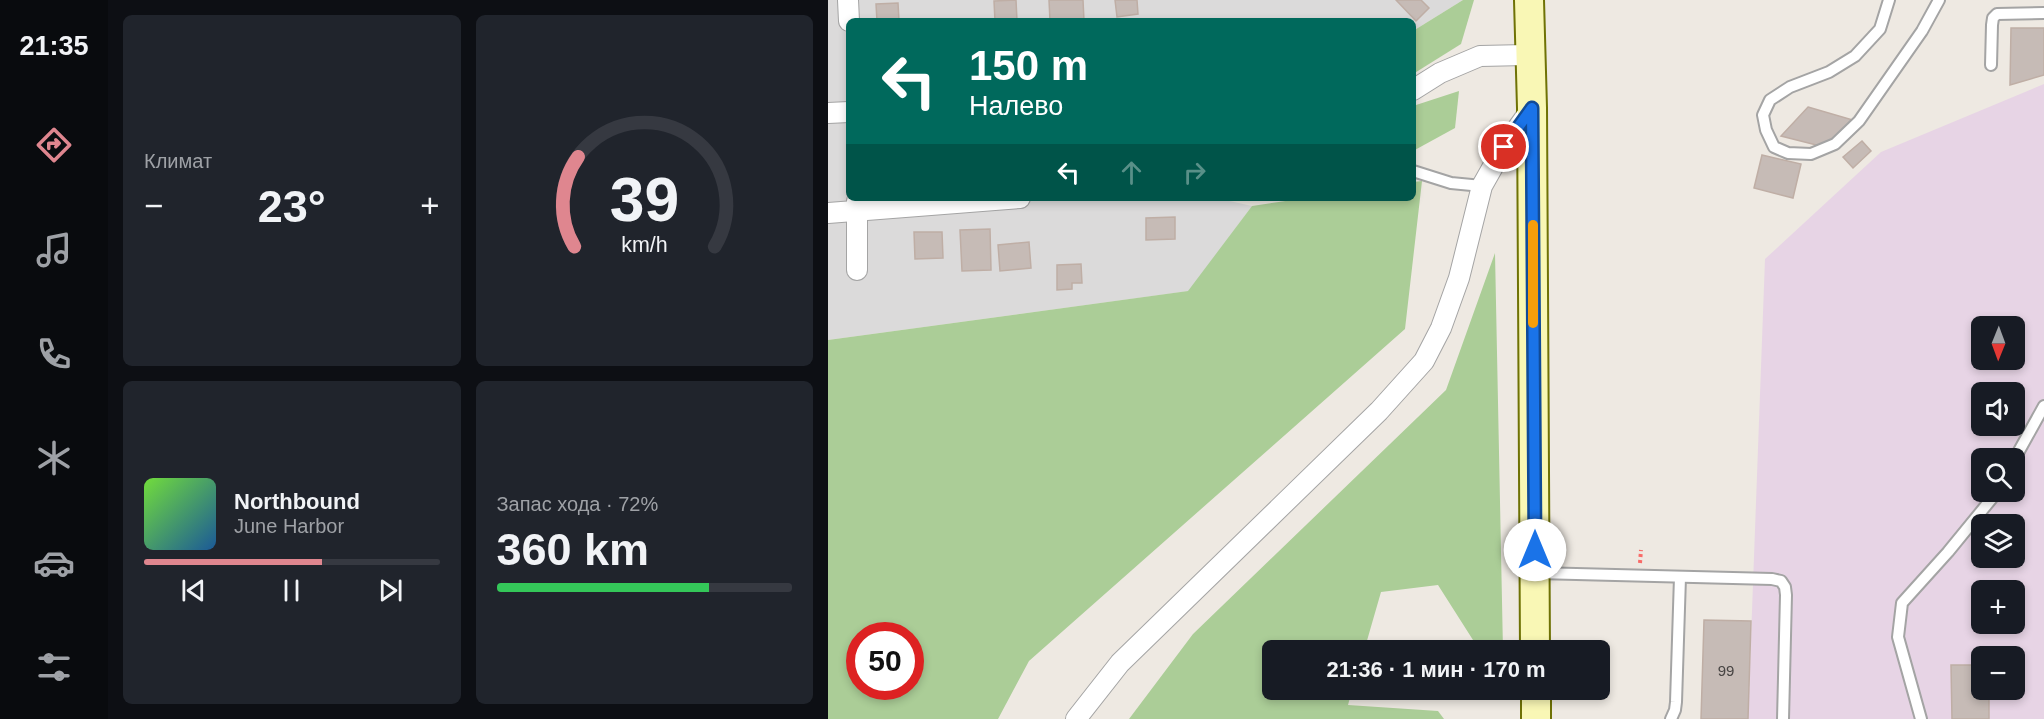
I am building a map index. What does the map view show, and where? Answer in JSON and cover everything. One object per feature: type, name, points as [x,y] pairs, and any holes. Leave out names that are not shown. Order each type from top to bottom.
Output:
[{"type":"main road","points":[[1529,0],[1532,55],[1535,640]]},
{"type":"main road","points":[[1536,700],[1536,719]]},
{"type":"street","points":[[848,0],[849,18]]},
{"type":"street","points":[[1416,88],[1440,73],[1480,56],[1532,55]]},
{"type":"street","points":[[1076,719],[1120,663],[1379,411],[1424,362],[1441,328],[1459,278],[1482,186],[1504,147],[1532,108]]},
{"type":"street","points":[[828,113],[846,112]]},
{"type":"street","points":[[828,213],[857,205],[950,201]]},
{"type":"street","points":[[857,205],[857,270]]},
{"type":"lane","points":[[1889,0],[1880,29],[1855,57],[1829,72],[1790,87],[1770,100],[1763,115],[1766,130],[1774,147],[1788,153],[1811,154],[1835,144],[1859,121],[1922,31],[1938,0]]},
{"type":"lane","points":[[1991,65],[1992,25],[1993,18],[1997,14],[2044,13]]},
{"type":"lane","points":[[1416,172],[1451,183],[1482,186]]},
{"type":"lane","points":[[2021,448],[2044,406]]},
{"type":"lane","points":[[1921,719],[1898,637],[1902,603],[1989,502]]},
{"type":"lane","points":[[1535,573],[1780,581],[1785,587],[1783,719]]},
{"type":"lane","points":[[1671,719],[1676,702],[1680,577]]},
{"type":"path","points":[[1640,566],[1641,550]]},
{"type":"shaded area","points":[[828,0],[1463,0],[1416,29],[1416,18],[846,18],[846,201],[1230,201],[1252,206],[1189,291],[828,340]]},
{"type":"shaded area","points":[[2044,84],[2044,719],[1748,719],[1765,259],[1881,152]]},
{"type":"green space","points":[[1463,0],[1474,0],[1461,44],[1416,72],[1416,29]]},
{"type":"green space","points":[[1459,91],[1455,128],[1416,149],[1416,105]]},
{"type":"green space","points":[[1422,181],[1405,329],[1029,661],[998,719],[828,719],[828,340],[1188,291],[1252,206],[1286,201],[1416,201],[1416,182]]},
{"type":"green space","points":[[1495,253],[1503,640],[1473,640],[1438,585],[1381,592],[1367,640],[1262,640],[1262,700],[1349,700],[1348,705],[1438,711],[1444,719],[1129,719],[1193,634],[1446,390]]},
{"type":"building","points":[[1016,0],[1017,18],[995,18],[994,1]]},
{"type":"building","points":[[1049,0],[1083,0],[1084,18],[1050,18]]},
{"type":"building","points":[[1115,0],[1137,0],[1138,14],[1117,17]]},
{"type":"building","points":[[1396,0],[1421,0],[1429,8],[1416,21],[1416,18],[1413,18]]},
{"type":"building","points":[[898,3],[899,18],[877,18],[876,4]]},
{"type":"building","points":[[2011,28],[2044,28],[2044,75],[2010,85]]},
{"type":"building","points":[[1808,107],[1853,120],[1824,147],[1781,136]]},
{"type":"building","points":[[1862,141],[1871,151],[1853,168],[1843,157]]},
{"type":"building","points":[[1762,155],[1801,164],[1793,198],[1754,188]]},
{"type":"building","points":[[1175,217],[1175,239],[1146,240],[1146,218]]},
{"type":"building","points":[[990,229],[991,270],[962,271],[960,230]]},
{"type":"building","points":[[914,232],[942,232],[943,258],[915,259]]},
{"type":"building","points":[[1029,242],[1031,268],[1000,271],[998,245]]},
{"type":"building","points":[[1081,264],[1082,283],[1072,283],[1072,289],[1057,290],[1057,265]]},
{"type":"building","points":[[1704,620],[1751,621],[1748,719],[1701,719]]},
{"type":"building","points":[[1951,665],[1971,665],[1971,700],[1989,700],[1989,719],[1952,719]]},
{"type":"slow traffic","points":[[1533,225],[1533,323]]},
{"type":"route","points":[[1504,147],[1532,108],[1535,550]]}]
